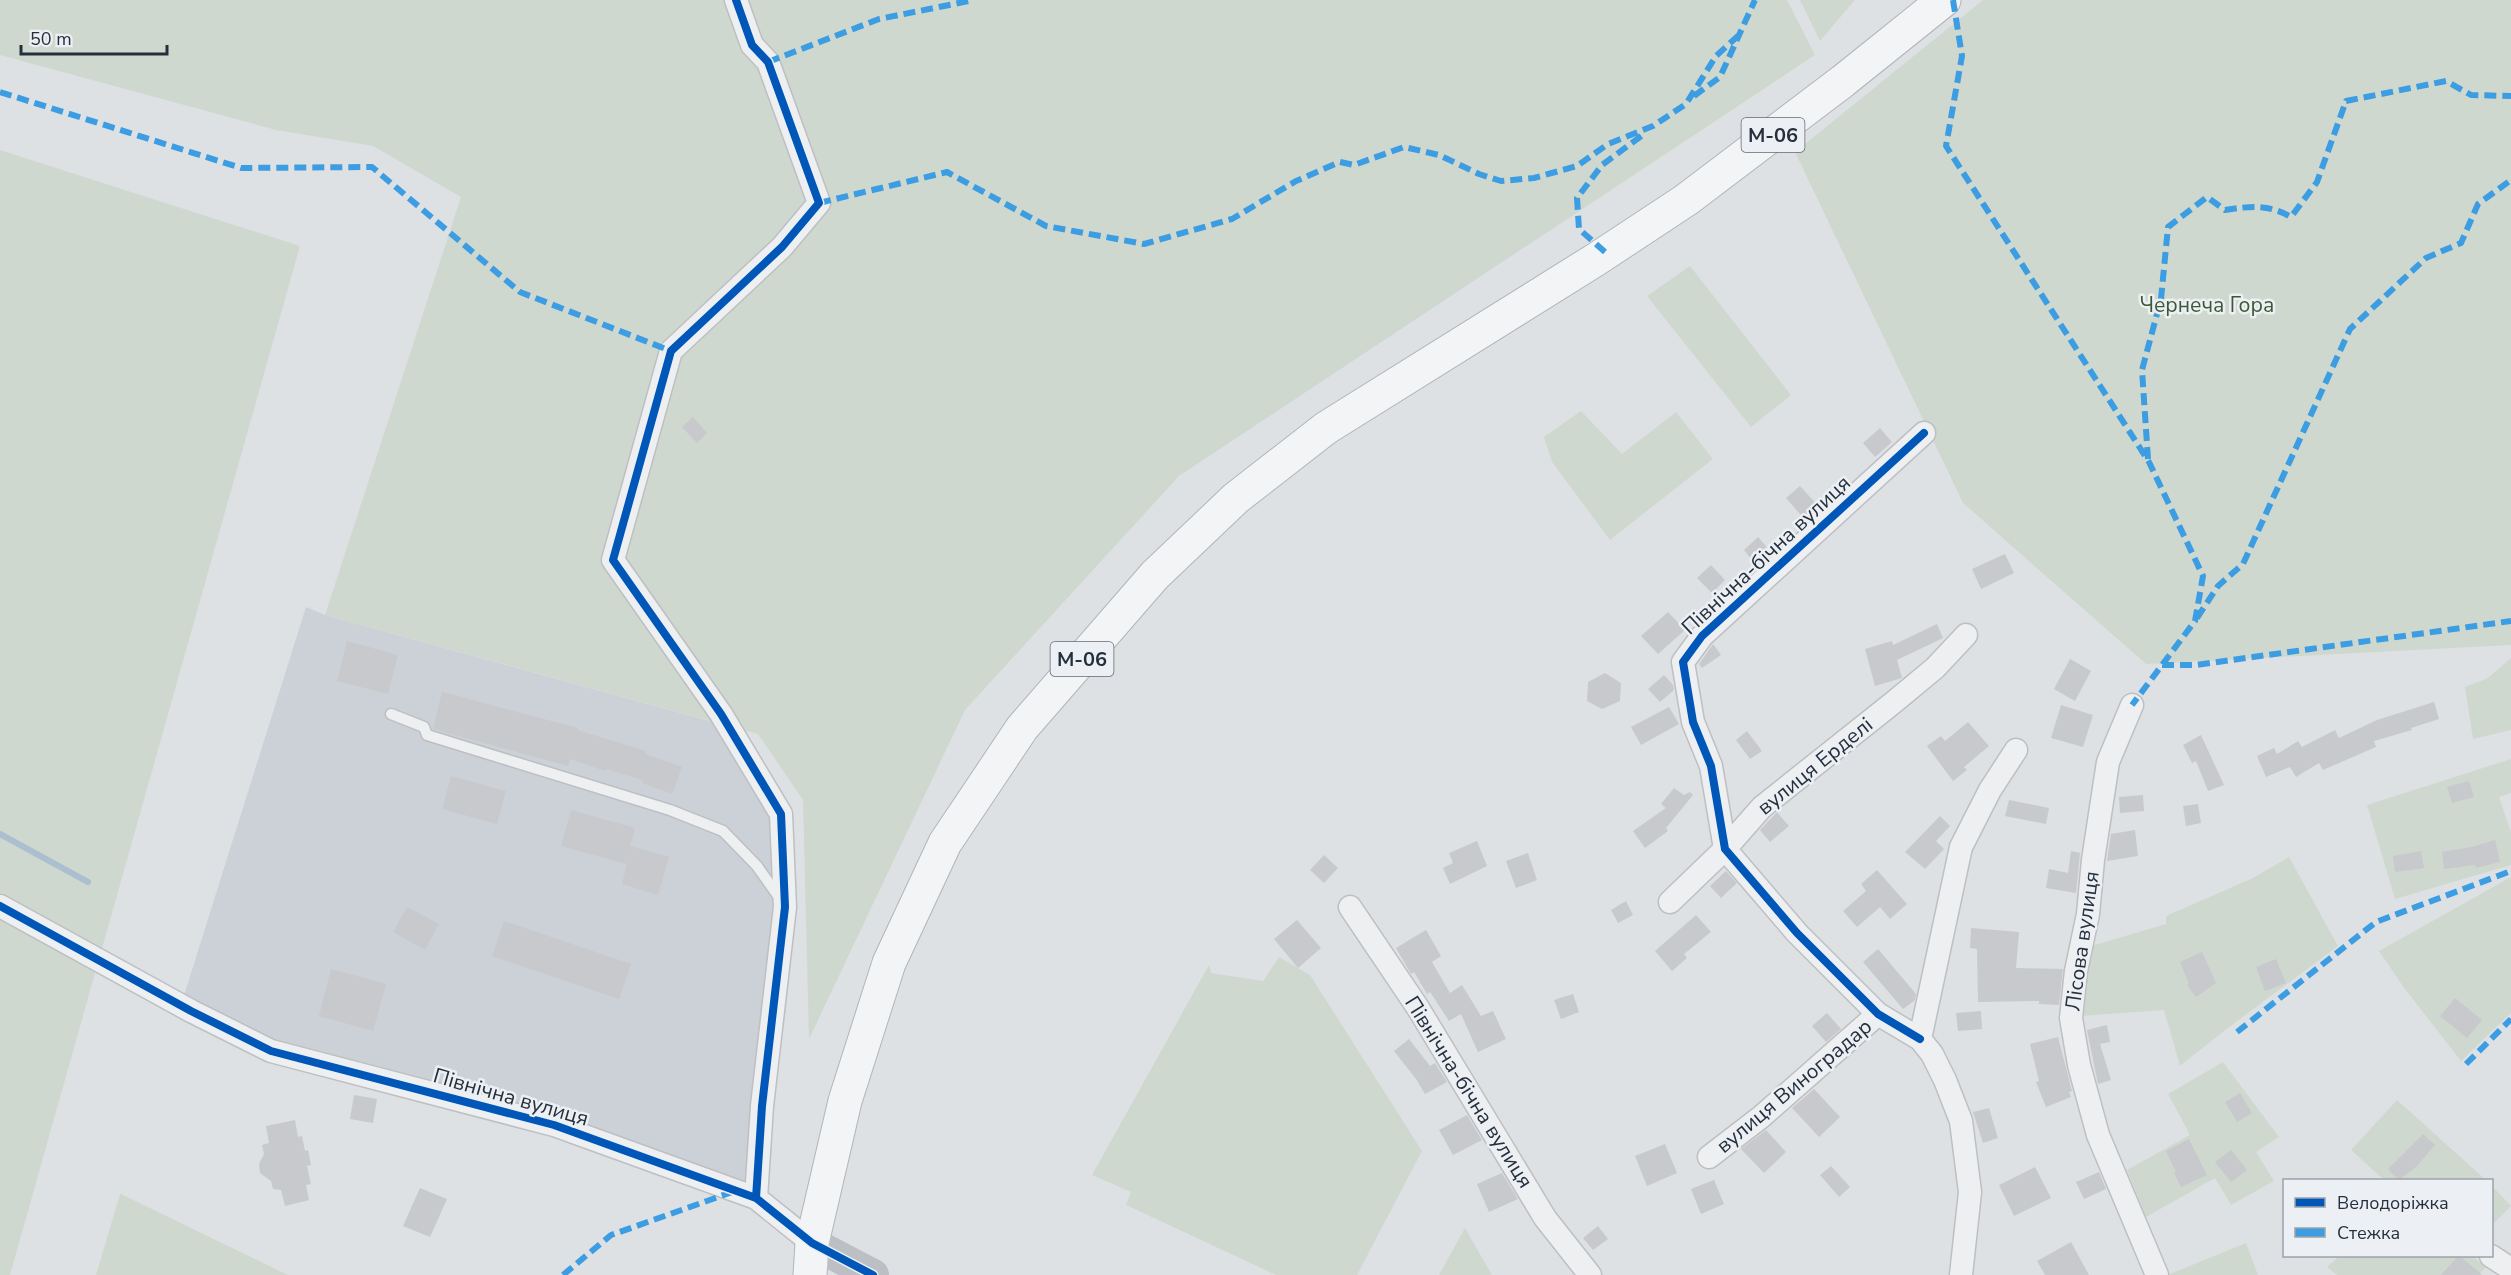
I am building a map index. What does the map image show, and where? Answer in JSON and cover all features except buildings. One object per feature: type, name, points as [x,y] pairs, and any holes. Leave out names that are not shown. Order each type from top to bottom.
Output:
[{"type":"highway","name":"М-06","points":[[811,1259],[845,1101],[889,963],[945,843],[1022,728],[1155,575],[1236,498],[1326,428],[1595,260],[1686,200],[1843,81],[1944,0]]},
{"type":"street","points":[[736,0],[752,45],[768,62],[819,203],[782,247],[671,351],[613,560],[722,714],[781,814],[785,907],[762,1106],[756,1198]]},
{"type":"street","name":"Північна-бічна вулиця","points":[[1725,849],[1707,758],[1693,722],[1683,662],[1702,636],[1924,433]]},
{"type":"street","name":"вулиця Ерделі","points":[[1670,902],[1725,849],[1762,807],[1935,668],[1966,635]]},
{"type":"street","name":"Лісова вулиця","points":[[2132,705],[2108,762],[2071,1018],[2079,1065],[2098,1135],[2157,1275]]},
{"type":"street","points":[[1920,1039],[1961,847],[1990,790],[2016,750]]},
{"type":"street","points":[[1725,849],[1797,933],[1878,1014],[1920,1039],[1932,1054],[1961,1121],[1970,1192],[1961,1275]]},
{"type":"street","name":"Північна вулиця","points":[[0,906],[191,1011],[271,1051],[554,1125],[756,1198],[811,1259],[873,1275]]},
{"type":"street","name":"Північна-бічна вулиця","points":[[1350,907],[1418,1008],[1545,1218],[1590,1275]]},
{"type":"street","name":"вулиця Виноградар","points":[[1709,1157],[1761,1117],[1878,1014]]},
{"type":"street","points":[[2493,1257],[2511,1269]]},
{"type":"lane","points":[[391,714],[424,727],[428,735],[670,810],[723,831],[757,866],[785,907]]},
{"type":"shaded area","points":[[306,607],[325,615],[728,726],[781,814],[756,1198],[271,1051],[181,1005]]},
{"type":"green space","points":[[0,0],[1787,0],[1815,55],[1179,476],[965,710],[809,1039],[803,800],[758,734],[325,615],[461,197],[373,146],[276,130],[0,55]]},
{"type":"green space","points":[[1800,0],[1855,0],[1820,41]]},
{"type":"green space","name":"Чернеча Гора","points":[[1983,0],[2511,0],[2511,645],[2146,664],[1963,503],[1795,152]]},
{"type":"green space","points":[[0,150],[300,246],[10,1275],[0,1275]]},
{"type":"green space","points":[[1690,266],[1791,395],[1751,427],[1647,296]]},
{"type":"green space","points":[[1581,411],[1622,454],[1676,412],[1713,459],[1610,540],[1552,462],[1544,437]]},
{"type":"green space","points":[[2511,658],[2511,730],[2473,739],[2465,687],[2488,678]]},
{"type":"green space","points":[[2511,759],[2511,793],[2499,797],[2511,832],[2511,865],[2395,899],[2367,805]]},
{"type":"green space","points":[[2289,857],[2338,946],[2180,1066],[2164,1010],[2080,1016],[2088,947],[2166,924],[2166,916],[2253,878]]},
{"type":"green space","points":[[2511,877],[2511,1013],[2461,1061],[2402,985],[2379,951]]},
{"type":"green space","points":[[1279,957],[1310,975],[1422,1151],[1357,1275],[1276,1275],[1126,1205],[1131,1192],[1092,1175],[1209,965],[1211,973],[1263,981]]},
{"type":"green space","points":[[2223,1062],[2279,1137],[2256,1152],[2274,1181],[2231,1205],[2215,1178],[2146,1217],[2127,1170],[2190,1135],[2168,1094]]},
{"type":"green space","points":[[2397,1100],[2485,1179],[2383,1179],[2351,1150]]},
{"type":"green space","points":[[2493,1187],[2511,1206],[2493,1224]]},
{"type":"green space","points":[[121,1194],[288,1275],[96,1275]]},
{"type":"green space","points":[[1465,1228],[1492,1275],[1439,1275]]},
{"type":"green space","points":[[2246,1243],[2258,1275],[2170,1275],[2170,1274]]},
{"type":"green space","points":[[2338,1257],[2473,1257],[2486,1267],[2479,1275],[2337,1275],[2327,1267]]},
{"type":"waterway","points":[[0,834],[88,882]]},
{"type":"marked path","points":[[768,62],[879,19],[974,0]]},
{"type":"marked path","points":[[1694,96],[1720,77],[1755,0]]},
{"type":"marked path","points":[[1953,0],[1962,56],[1946,146],[2149,462],[2203,576],[2195,621],[2132,705]]},
{"type":"marked path","points":[[819,203],[947,172],[1046,226],[1144,244],[1232,219],[1296,181],[1340,162],[1354,165],[1404,147],[1439,155],[1479,174],[1501,181],[1534,178],[1577,166],[1608,144],[1653,126],[1686,104],[1716,56],[1739,35]]},
{"type":"marked path","points":[[2148,459],[2142,370],[2161,299],[2168,227],[2207,197],[2225,210],[2259,207],[2275,210],[2291,217],[2317,182],[2346,101],[2446,81],[2471,95],[2511,96]]},
{"type":"marked path","points":[[0,92],[241,168],[372,167],[520,292],[671,351]]},
{"type":"marked path","points":[[1605,252],[1579,229],[1577,198],[1602,165],[1644,134]]},
{"type":"marked path","points":[[2197,618],[2218,586],[2243,564],[2350,329],[2426,258],[2461,243],[2478,204],[2511,180]]},
{"type":"marked path","points":[[2162,665],[2196,665],[2511,621]]},
{"type":"marked path","points":[[2237,1032],[2376,922],[2511,871]]},
{"type":"marked path","points":[[2466,1064],[2511,1019]]},
{"type":"marked path","points":[[563,1275],[611,1235],[735,1191]]},
{"type":"cycle path","points":[[736,0],[752,45],[768,62],[819,203],[782,247],[671,351],[613,560],[721,714],[781,814],[785,907],[762,1106],[756,1198]]},
{"type":"cycle path","points":[[1920,1039],[1878,1014],[1797,933],[1725,849],[1711,766],[1693,722],[1683,662],[1702,636],[1924,433]]},
{"type":"cycle path","points":[[0,906],[191,1011],[271,1051],[554,1125],[756,1198],[812,1243],[873,1275]]}]
